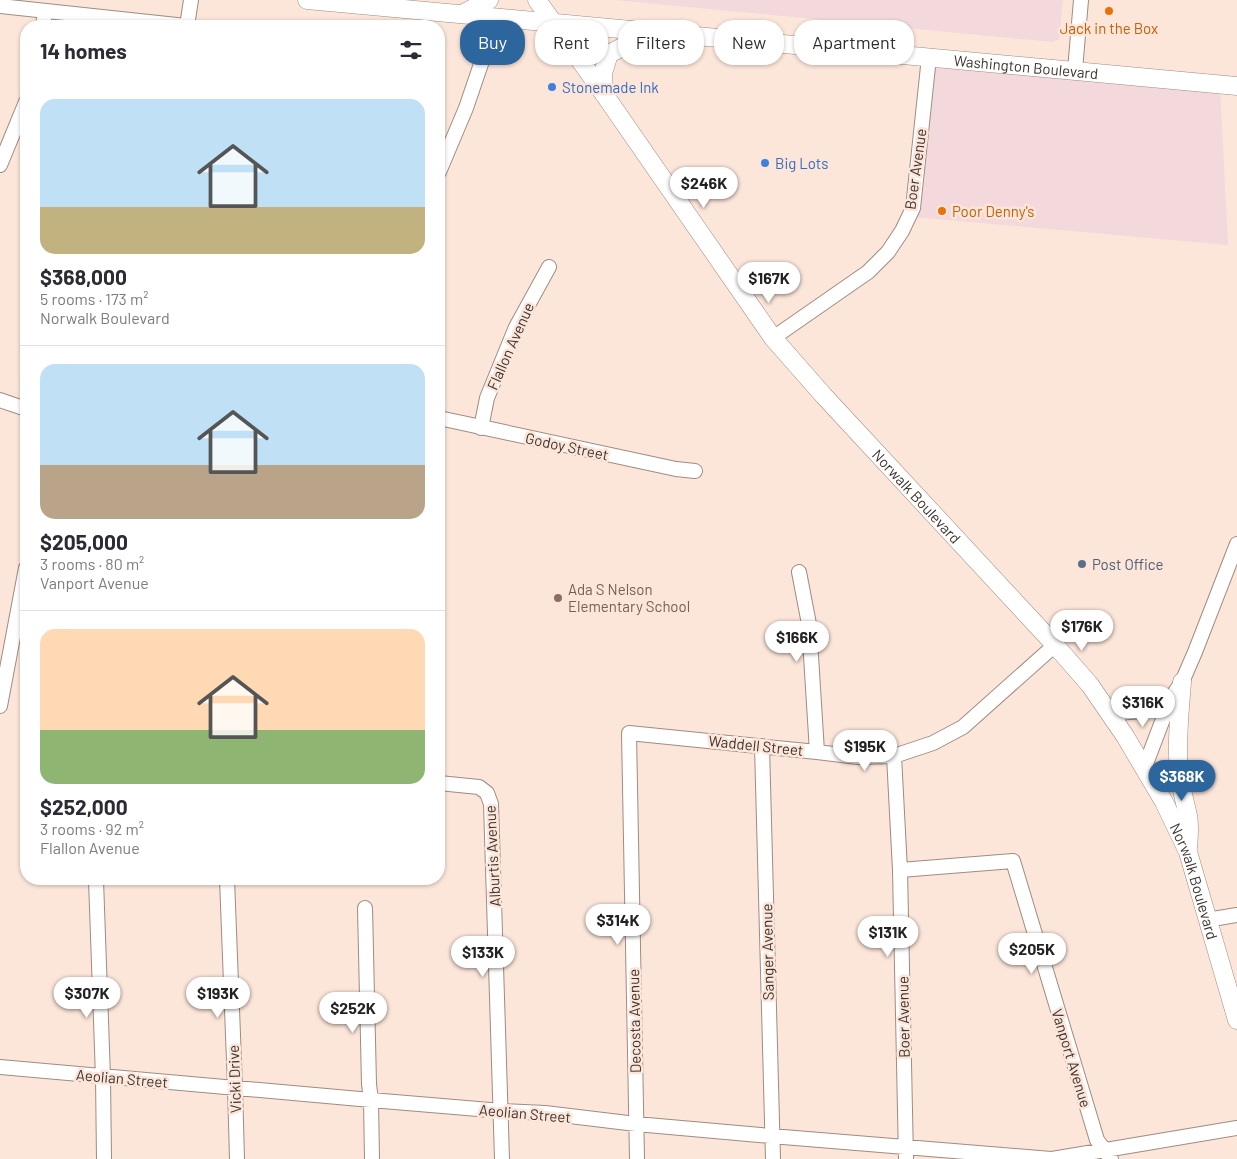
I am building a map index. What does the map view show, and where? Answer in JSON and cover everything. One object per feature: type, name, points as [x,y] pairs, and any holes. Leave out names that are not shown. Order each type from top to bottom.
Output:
[{"type":"main road","name":"Washington Boulevard","points":[[317,0],[535,21]]},
{"type":"main road","points":[[462,14],[489,0]]},
{"type":"main road","name":"Norwalk Boulevard","points":[[537,0],[552,20]]},
{"type":"main road","name":"Washington Boulevard","points":[[704,37],[1237,86]]},
{"type":"main road","points":[[604,94],[603,73],[609,54],[618,49]]},
{"type":"main road","name":"Norwalk Boulevard","points":[[584,65],[773,338],[1090,685],[1125,736],[1164,802],[1188,852],[1237,1020]]},
{"type":"main road","points":[[1182,682],[1178,771],[1188,818],[1188,852]]},
{"type":"street","points":[[188,20],[191,0]]},
{"type":"street","points":[[1075,70],[1081,0]]},
{"type":"street","points":[[0,6],[130,20]]},
{"type":"street","points":[[44,20],[45,11]]},
{"type":"street","points":[[445,158],[466,108],[497,17]]},
{"type":"street","name":"Boer Avenue","points":[[773,338],[868,272],[888,252],[902,231],[913,208],[929,57]]},
{"type":"street","points":[[0,164],[20,116]]},
{"type":"street","name":"Flallon Avenue","points":[[481,428],[487,398],[516,327],[549,267]]},
{"type":"street","points":[[0,400],[20,407]]},
{"type":"street","name":"Godoy Street","points":[[445,419],[676,469],[696,471]]},
{"type":"street","points":[[1144,769],[1171,698],[1182,682],[1200,640],[1237,544]]},
{"type":"street","points":[[799,572],[810,624],[817,752]]},
{"type":"street","points":[[0,706],[20,600]]},
{"type":"street","name":"Waddell Street","points":[[629,732],[858,758],[894,756],[933,743],[963,727],[1055,646]]},
{"type":"street","points":[[1108,713],[1145,711],[1171,698]]},
{"type":"street","name":"Decosta Avenue","points":[[629,732],[637,1159]]},
{"type":"street","name":"Sanger Avenue","points":[[762,746],[773,1159]]},
{"type":"street","name":"Boer Avenue","points":[[894,756],[900,870],[906,1153]]},
{"type":"street","name":"Alburtis Avenue","points":[[445,784],[479,787],[487,793],[491,804],[502,1159]]},
{"type":"street","name":"Vanport Avenue","points":[[900,870],[1013,860],[1097,1140],[1108,1155]]},
{"type":"street","points":[[96,885],[104,1159]]},
{"type":"street","name":"Vicki Drive","points":[[227,885],[236,1159]]},
{"type":"street","points":[[365,908],[372,1159]]},
{"type":"street","points":[[1207,920],[1237,915]]},
{"type":"street","name":"Aeolian Street","points":[[0,1067],[371,1100],[545,1113],[636,1124],[772,1136],[906,1153],[1051,1159],[1108,1155],[1237,1128]]},
{"type":"shaded area","points":[[615,0],[1063,0],[1059,39],[1053,42],[914,29],[914,20],[824,20]]},
{"type":"shaded area","points":[[933,63],[1220,88],[1228,245],[914,217],[923,182]]},
{"type":"place","name":"Jack in the Box","points":[[1109,11]]},
{"type":"place","name":"Stonemade Ink","points":[[552,87]]},
{"type":"place","name":"Big Lots","points":[[765,163]]},
{"type":"place","name":"Poor Denny's","points":[[942,211]]},
{"type":"place","name":"Post Office","points":[[1082,564]]},
{"type":"place","name":"Ada S Nelson Elementary School","points":[[558,598]]}]
